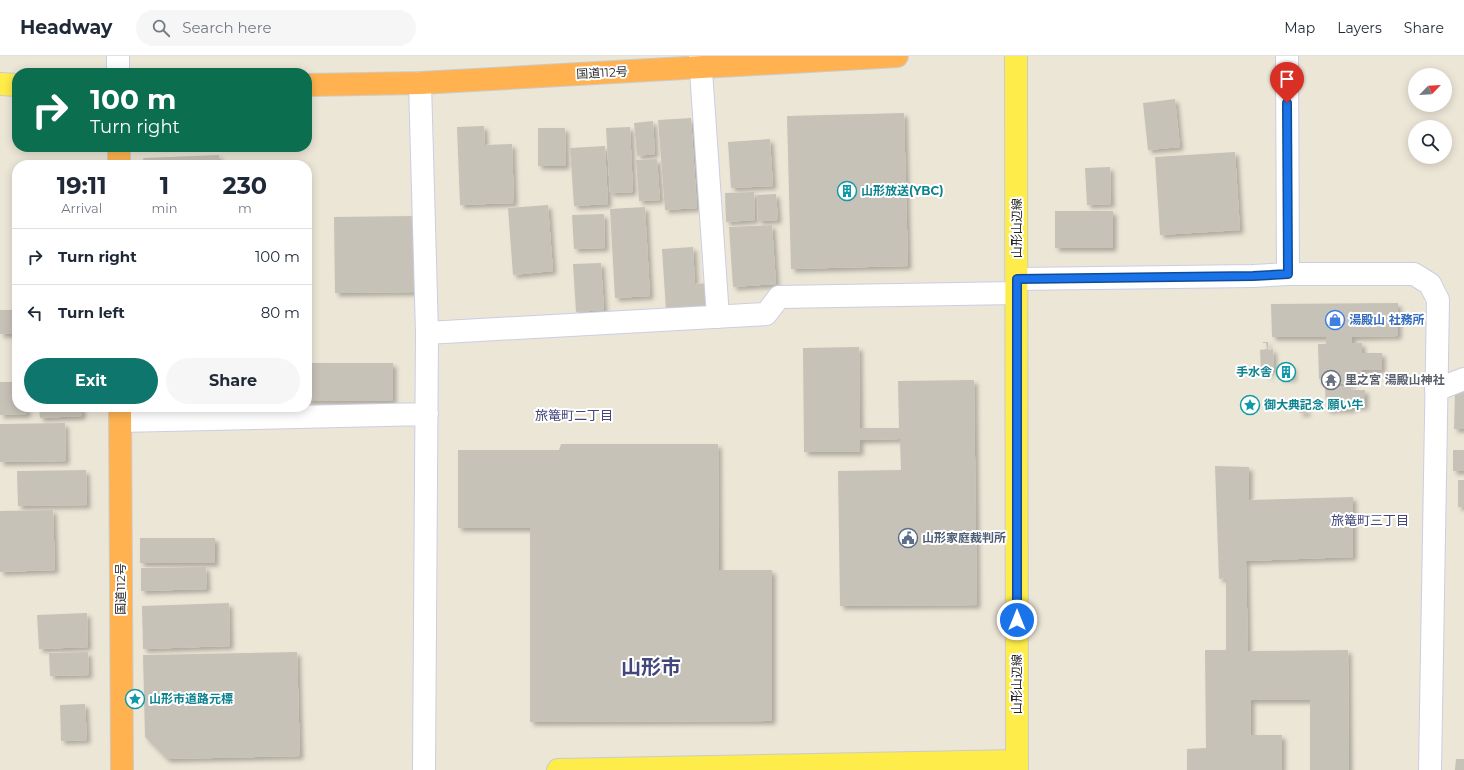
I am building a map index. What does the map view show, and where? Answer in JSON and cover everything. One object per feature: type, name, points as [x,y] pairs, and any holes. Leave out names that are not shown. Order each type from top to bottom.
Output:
[{"type":"highway","name":"国道112号","points":[[312,85],[420,83],[701,62],[897,56]]},
{"type":"highway","name":"国道112号","points":[[120,414],[122,770]]},
{"type":"main road","name":"山形山辺線","points":[[1016,56],[1017,765]]},
{"type":"main road","points":[[0,84],[12,85]]},
{"type":"main road","points":[[558,770],[1017,765]]},
{"type":"street","points":[[118,56],[118,68]]},
{"type":"street","points":[[1287,56],[1288,274]]},
{"type":"street","points":[[701,62],[718,317]]},
{"type":"street","points":[[420,83],[427,334],[424,770]]},
{"type":"street","points":[[427,334],[766,314],[779,297],[1288,274],[1414,274],[1430,284],[1438,300],[1430,770]]},
{"type":"street","points":[[1436,390],[1464,378]]},
{"type":"street","points":[[120,414],[427,414]]},
{"type":"building","points":[[1175,99],[1180,147],[1148,150],[1143,103]]},
{"type":"building","name":"山形放送(YBC)","points":[[904,113],[908,266],[791,269],[787,116]]},
{"type":"building","points":[[691,118],[697,208],[665,210],[658,120]]},
{"type":"building","points":[[653,121],[655,154],[637,156],[634,123]]},
{"type":"building","points":[[484,126],[485,145],[512,144],[514,203],[460,205],[457,127]]},
{"type":"building","points":[[630,127],[633,192],[610,193],[606,128]]},
{"type":"building","points":[[538,128],[565,128],[566,166],[538,166]]},
{"type":"building","points":[[770,139],[773,186],[731,188],[728,142]]},
{"type":"building","points":[[605,146],[608,204],[574,206],[570,148]]},
{"type":"building","points":[[1235,152],[1240,230],[1160,235],[1155,157]]},
{"type":"building","points":[[219,155],[219,160],[143,160],[143,158]]},
{"type":"building","points":[[657,159],[660,200],[639,201],[636,160]]},
{"type":"building","points":[[1110,167],[1111,204],[1087,205],[1085,168]]},
{"type":"building","points":[[754,192],[755,220],[726,222],[725,193]]},
{"type":"building","points":[[776,194],[778,220],[758,221],[757,195]]},
{"type":"building","points":[[548,205],[553,271],[513,275],[508,208]]},
{"type":"building","points":[[645,207],[650,296],[615,298],[610,209]]},
{"type":"building","points":[[1055,211],[1113,211],[1113,248],[1055,248]]},
{"type":"building","points":[[604,214],[605,248],[574,249],[572,215]]},
{"type":"building","points":[[413,216],[414,292],[335,293],[334,217]]},
{"type":"building","points":[[772,225],[776,284],[733,287],[729,227]]},
{"type":"building","points":[[693,247],[695,284],[709,283],[711,308],[666,310],[662,249]]},
{"type":"building","points":[[601,263],[604,310],[576,312],[573,264]]},
{"type":"building","name":"湯殿山 社務所","points":[[1398,303],[1398,336],[1352,337],[1352,343],[1362,343],[1362,353],[1382,353],[1382,370],[1362,370],[1362,379],[1352,379],[1352,384],[1327,384],[1327,378],[1319,379],[1318,344],[1326,344],[1326,337],[1272,337],[1271,304]]},
{"type":"building","points":[[0,310],[12,310],[12,334],[0,334]]},
{"type":"building","points":[[1263,342],[1268,342],[1268,350],[1273,349],[1274,370],[1269,370],[1269,377],[1267,371],[1261,371],[1260,350],[1267,349],[1266,343]]},
{"type":"building","name":"山形家庭裁判所","points":[[859,347],[860,428],[899,428],[898,381],[974,380],[977,605],[840,606],[838,471],[901,470],[900,439],[860,440],[860,452],[804,452],[803,348]]},
{"type":"building","points":[[312,363],[393,363],[393,401],[312,401]]},
{"type":"building","name":"手水舎","points":[[1280,366],[1293,366],[1293,378],[1280,378]]},
{"type":"building","points":[[0,382],[12,382],[12,412],[27,412],[27,414],[0,415]]},
{"type":"building","points":[[1351,387],[1351,390],[1365,390],[1365,406],[1352,407],[1352,409],[1326,410],[1325,388]]},
{"type":"building","points":[[1455,391],[1464,392],[1464,429],[1454,429]]},
{"type":"building","points":[[1299,409],[1307,409],[1307,413],[1299,413]]},
{"type":"building","points":[[39,412],[82,412],[82,416],[40,418]]},
{"type":"building","points":[[65,423],[66,461],[0,462],[0,424]]},
{"type":"building","points":[[561,444],[718,444],[719,570],[772,570],[772,721],[530,722],[530,528],[458,528],[458,450],[559,450]]},
{"type":"building","points":[[1453,450],[1464,450],[1464,471],[1453,471]]},
{"type":"building","points":[[1215,466],[1249,467],[1249,500],[1353,497],[1353,557],[1246,561],[1248,651],[1348,650],[1349,770],[1310,770],[1310,700],[1251,700],[1251,735],[1282,735],[1282,770],[1187,770],[1187,749],[1206,748],[1205,650],[1226,650],[1226,578],[1219,579]]},
{"type":"building","points":[[86,470],[87,505],[18,506],[17,471]]},
{"type":"building","points":[[1458,480],[1464,480],[1464,507],[1458,507]]},
{"type":"building","points":[[53,510],[55,570],[0,572],[0,511]]},
{"type":"building","points":[[140,538],[215,538],[215,563],[140,563]]},
{"type":"building","points":[[206,567],[207,589],[141,591],[141,568]]},
{"type":"building","points":[[229,603],[230,646],[143,649],[142,606]]},
{"type":"building","points":[[87,613],[88,647],[39,649],[37,615]]},
{"type":"building","points":[[88,652],[89,675],[50,676],[49,653]]},
{"type":"building","points":[[297,652],[300,756],[167,759],[145,737],[143,655]]},
{"type":"building","points":[[85,704],[87,740],[61,741],[60,705]]},
{"type":"building","points":[[1456,759],[1464,759],[1464,770],[1455,770]]},
{"type":"place","name":"山形放送(YBC)","points":[[847,191]]},
{"type":"place","name":"湯殿山 社務所","points":[[1335,320]]},
{"type":"place","name":"手水舎","points":[[1286,372]]},
{"type":"place","name":"里之宮 湯殿山神社","points":[[1331,380]]},
{"type":"place","name":"御大典記念 願い牛","points":[[1250,405]]},
{"type":"place","name":"山形家庭裁判所","points":[[908,538]]},
{"type":"place","name":"山形市道路元標","points":[[135,699]]},
{"type":"district","name":"旅篭町二丁目","points":[[574,415]]},
{"type":"district","name":"旅篭町三丁目","points":[[1370,520]]},
{"type":"district","name":"山形市","points":[[651,667]]},
{"type":"route","points":[[1017,620],[1017,279],[1253,276],[1288,274],[1287,103]]}]
